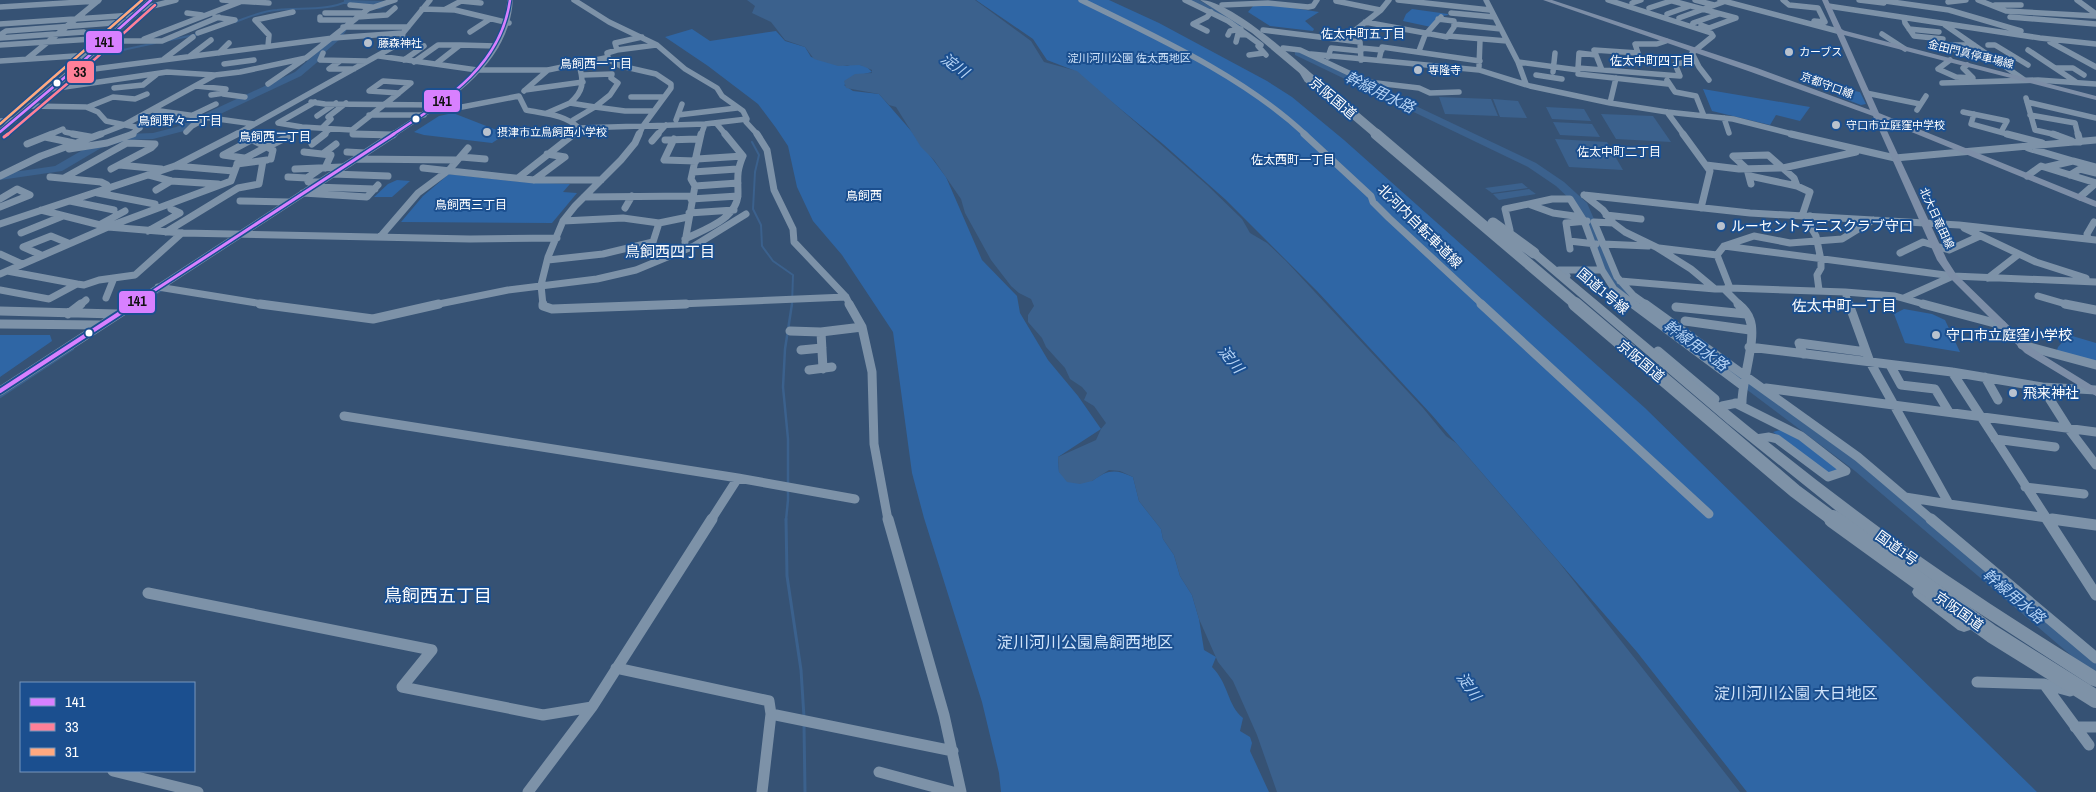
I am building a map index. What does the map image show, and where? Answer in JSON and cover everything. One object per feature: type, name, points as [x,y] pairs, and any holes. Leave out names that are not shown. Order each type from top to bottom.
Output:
[{"type":"highway","name":"京阪国道","points":[[1204,2],[1222,5],[1284,45],[1334,95],[1742,447],[1837,524],[1992,634],[2096,700]]},
{"type":"highway","name":"京阪国道","points":[[1204,2],[1234,16],[1265,44],[1334,95],[1474,210],[1767,458],[1833,510],[1944,591],[2096,689]]},
{"type":"highway","name":"国道1号線","points":[[1474,210],[1534,253],[1715,403]]},
{"type":"highway","name":"国道1号","points":[[1715,403],[1750,434],[1889,543],[1983,608],[2096,680]]},
{"type":"highway","points":[[1837,524],[1896,574],[1964,625],[2096,710]]},
{"type":"main road","points":[[0,132],[71,72],[151,0]]},
{"type":"main road","name":"京都守口線","points":[[1546,0],[1666,40],[1877,115],[2096,204]]},
{"type":"main road","name":"北大日竜田線","points":[[1826,3],[1841,32],[1866,93],[1942,260],[1953,276],[2022,345],[2036,356],[2094,391]]},
{"type":"main road","name":"金田門真停車場線","points":[[1841,32],[2096,98]]},
{"type":"street","points":[[0,5],[5,0]]},
{"type":"street","points":[[141,9],[176,0]]},
{"type":"street","points":[[268,84],[335,38],[344,27],[358,17],[374,7],[394,0]]},
{"type":"street","points":[[0,214],[3,223],[174,166],[379,56],[402,39],[403,33],[430,0]]},
{"type":"street","points":[[0,391],[437,106],[477,70],[496,46],[508,23],[510,0]]},
{"type":"street","points":[[574,0],[609,22],[657,45],[685,69],[717,88],[722,96],[743,111],[747,119],[746,122],[757,133],[770,159],[774,190],[795,234],[794,242],[846,297],[862,327],[872,372],[874,444],[884,505],[953,751],[961,792]]},
{"type":"street","name":"北河内自転車道線","points":[[1081,0],[1143,30],[1233,80],[1291,121],[1371,196],[1373,202],[1390,218],[1709,514]]},
{"type":"street","points":[[1185,0],[1204,2],[1211,12],[1265,44]]},
{"type":"street","points":[[1222,5],[1269,1],[1308,7],[1313,6],[1317,0]]},
{"type":"street","points":[[1338,0],[1336,1],[1364,3]]},
{"type":"street","points":[[1348,0],[1364,3],[1380,10]]},
{"type":"street","points":[[1344,39],[1380,10],[1389,0]]},
{"type":"street","points":[[1398,0],[1494,17]]},
{"type":"street","points":[[1486,0],[1518,62],[1526,84]]},
{"type":"street","points":[[1608,0],[1711,33],[1713,36],[1692,53],[1709,80]]},
{"type":"street","points":[[1622,0],[1709,28],[1736,18],[1670,0],[1649,8]]},
{"type":"street","points":[[1632,3],[1640,0]]},
{"type":"street","points":[[1695,0],[1714,5]]},
{"type":"street","points":[[1782,0],[1789,5],[1818,8],[1825,22],[1801,21]]},
{"type":"street","points":[[1859,0],[1933,7],[1998,22],[2040,38],[2096,67]]},
{"type":"street","points":[[1948,2],[1966,0]]},
{"type":"street","points":[[1978,0],[2006,11],[2096,15]]},
{"type":"street","points":[[2077,0],[2096,15]]},
{"type":"street","points":[[0,5],[99,1]]},
{"type":"street","points":[[27,59],[99,1]]},
{"type":"street","points":[[162,23],[201,33],[235,20],[190,14],[224,1],[271,1]]},
{"type":"street","points":[[259,9],[271,1]]},
{"type":"street","points":[[446,10],[461,1],[482,3],[464,12]]},
{"type":"street","points":[[1678,18],[1723,1],[1841,32]]},
{"type":"street","points":[[1876,1],[1877,20]]},
{"type":"street","points":[[141,40],[240,2]]},
{"type":"street","points":[[1826,3],[1904,20],[1939,32]]},
{"type":"street","points":[[1989,4],[2021,5]]},
{"type":"street","points":[[350,5],[374,7]]},
{"type":"street","points":[[1667,14],[1690,6]]},
{"type":"street","points":[[358,17],[323,15],[320,20],[387,15],[395,8]]},
{"type":"street","points":[[422,10],[464,12],[476,17],[508,23]]},
{"type":"street","points":[[1450,10],[1490,10]]},
{"type":"street","points":[[1419,51],[1425,35],[1439,17],[1450,15],[1450,10]]},
{"type":"street","points":[[1855,10],[1856,18]]},
{"type":"street","points":[[268,46],[269,35],[255,20],[293,12]]},
{"type":"street","points":[[1207,31],[1193,24],[1207,18],[1211,12]]},
{"type":"street","points":[[1694,23],[1719,14]]},
{"type":"street","points":[[0,24],[134,15]]},
{"type":"street","points":[[0,46],[74,40],[162,41],[219,18]]},
{"type":"street","points":[[2010,18],[2096,24]]},
{"type":"street","points":[[470,32],[490,19]]},
{"type":"street","points":[[1438,19],[1454,21],[1454,24],[1501,29]]},
{"type":"street","points":[[1904,20],[2096,44]]},
{"type":"street","points":[[1904,20],[1914,36],[1943,39]]},
{"type":"street","points":[[0,37],[6,31],[126,22]]},
{"type":"street","points":[[1365,22],[1425,35],[1507,41]]},
{"type":"street","points":[[2076,22],[2080,30]]},
{"type":"street","points":[[1448,36],[1454,24]]},
{"type":"street","points":[[1944,24],[2025,80]]},
{"type":"street","points":[[344,27],[408,27]]},
{"type":"street","points":[[1909,29],[1929,28]]},
{"type":"street","points":[[1929,28],[1933,38]]},
{"type":"street","points":[[1228,35],[1230,31],[1241,29]]},
{"type":"street","points":[[1263,30],[1360,42],[1361,60]]},
{"type":"street","points":[[0,37],[84,32]]},
{"type":"street","points":[[71,72],[335,38],[403,33]]},
{"type":"street","points":[[1236,42],[1238,34],[1249,35]]},
{"type":"street","points":[[1882,34],[1905,49]]},
{"type":"street","points":[[621,35],[630,40]]},
{"type":"street","points":[[164,60],[193,37]]},
{"type":"street","points":[[617,50],[615,44],[642,37]]},
{"type":"street","points":[[67,46],[74,40]]},
{"type":"street","points":[[190,56],[211,40]]},
{"type":"street","points":[[1478,70],[1480,40]]},
{"type":"street","points":[[1602,70],[1594,50],[1638,53],[1635,44],[1657,44],[1666,40]]},
{"type":"street","points":[[220,52],[229,43]]},
{"type":"street","points":[[17,49],[25,44]]},
{"type":"street","points":[[1249,55],[1265,54],[1258,46],[1265,44]]},
{"type":"street","points":[[1955,50],[1947,44],[1974,45]]},
{"type":"street","points":[[414,62],[438,45],[496,46]]},
{"type":"street","points":[[437,63],[460,45]]},
{"type":"street","points":[[379,56],[477,70],[548,70],[604,58],[608,56],[607,53],[617,50],[657,45]]},
{"type":"street","points":[[1284,45],[1311,54],[1368,82],[1419,88],[1430,94],[1459,92]]},
{"type":"street","points":[[1988,45],[1995,45],[2026,63],[1996,60]]},
{"type":"street","points":[[181,46],[203,46]]},
{"type":"street","points":[[399,66],[424,46]]},
{"type":"street","points":[[475,50],[480,46]]},
{"type":"street","points":[[1379,60],[1382,47],[1480,61]]},
{"type":"street","points":[[252,69],[258,48]]},
{"type":"street","points":[[1328,56],[1331,48],[1382,50]]},
{"type":"street","points":[[1400,62],[1404,49]]},
{"type":"street","points":[[2028,50],[2076,82]]},
{"type":"street","points":[[0,176],[56,150],[124,125],[218,75],[229,51]]},
{"type":"street","points":[[54,57],[61,52]]},
{"type":"street","points":[[323,52],[320,60],[368,62]]},
{"type":"street","points":[[1554,70],[1555,53]]},
{"type":"street","points":[[1985,53],[2010,53]]},
{"type":"street","points":[[1311,54],[1478,70],[1490,76],[1610,103],[1724,118],[1895,158],[2096,140]]},
{"type":"street","points":[[1578,72],[1579,54],[1596,55]]},
{"type":"street","points":[[1,61],[10,55]]},
{"type":"street","points":[[1,61],[90,55]]},
{"type":"street","points":[[51,89],[158,73],[218,75],[306,58]]},
{"type":"street","points":[[604,58],[616,66],[642,71],[668,82],[671,88],[643,126],[635,143],[563,221],[548,260],[541,285],[543,306],[552,310],[846,297]]},
{"type":"street","points":[[224,64],[254,60]]},
{"type":"street","points":[[1950,60],[1938,69],[1956,77],[1973,78],[1963,68],[1967,65]]},
{"type":"street","points":[[340,61],[329,69],[354,69]]},
{"type":"street","points":[[1578,72],[1602,70],[1680,76],[1675,64],[1696,61]]},
{"type":"street","points":[[1518,62],[1554,70],[1668,84]]},
{"type":"street","points":[[546,113],[570,103],[581,94],[583,78],[579,64]]},
{"type":"street","points":[[95,82],[111,66]]},
{"type":"street","points":[[2054,68],[2073,68],[2084,75]]},
{"type":"street","points":[[1300,69],[1307,80],[1455,206],[1510,230],[1715,403],[1742,402],[1751,322],[1746,314],[1723,289],[1613,223],[1584,195],[1701,208],[1958,225],[2092,240]]},
{"type":"street","points":[[298,100],[462,107],[519,96],[548,70]]},
{"type":"street","points":[[114,88],[131,88],[143,85],[158,73]]},
{"type":"street","points":[[524,90],[612,74],[612,78],[618,83],[610,95],[595,107],[573,120]]},
{"type":"street","points":[[1536,75],[1563,77],[1556,91]]},
{"type":"street","points":[[1665,75],[1668,84],[1675,92],[1696,96],[1704,116]]},
{"type":"street","points":[[1610,103],[1616,78]]},
{"type":"street","points":[[1942,83],[1994,83],[2025,80],[2096,84]]},
{"type":"street","points":[[316,102],[278,123],[352,130],[399,93],[400,90],[411,83],[383,81],[369,91],[399,93]]},
{"type":"street","points":[[196,86],[226,89],[224,93]]},
{"type":"street","points":[[88,107],[113,97],[135,99],[147,92],[129,89],[131,88]]},
{"type":"street","points":[[636,91],[630,99],[664,98]]},
{"type":"street","points":[[211,95],[224,93],[245,97]]},
{"type":"street","points":[[1866,93],[1919,107],[1926,96]]},
{"type":"street","points":[[519,96],[526,110],[573,120],[579,128]]},
{"type":"street","points":[[2078,142],[2055,134],[2035,130],[2026,100],[2096,118]]},
{"type":"street","points":[[318,116],[336,103]]},
{"type":"street","points":[[322,128],[331,119],[328,116],[346,103]]},
{"type":"street","points":[[570,103],[625,110],[654,111]]},
{"type":"street","points":[[193,115],[216,104]]},
{"type":"street","points":[[674,125],[682,104]]},
{"type":"street","points":[[30,106],[88,107],[94,109],[106,121],[140,130],[93,146],[56,150]]},
{"type":"street","points":[[678,115],[737,108]]},
{"type":"street","points":[[152,110],[254,124]]},
{"type":"street","points":[[1667,112],[1710,171],[1701,208]]},
{"type":"street","points":[[1963,112],[2006,121],[2001,132]]},
{"type":"street","points":[[1974,114],[1971,124],[2047,145]]},
{"type":"street","points":[[369,116],[424,115]]},
{"type":"street","points":[[2030,115],[2075,123],[2078,142]]},
{"type":"street","points":[[186,132],[207,117]]},
{"type":"street","points":[[1724,118],[1729,133]]},
{"type":"street","points":[[518,178],[572,136],[579,128],[705,124],[747,119]]},
{"type":"street","points":[[0,120],[14,120]]},
{"type":"street","points":[[716,123],[743,156]]},
{"type":"street","points":[[685,249],[685,239],[695,186],[691,179],[697,160],[698,139],[705,124]]},
{"type":"street","points":[[652,141],[666,125]]},
{"type":"street","points":[[312,144],[330,129]]},
{"type":"street","points":[[27,144],[64,131],[109,142]]},
{"type":"street","points":[[174,166],[236,167],[273,159],[273,150],[268,146],[235,134]]},
{"type":"street","points":[[353,134],[393,135]]},
{"type":"street","points":[[44,137],[75,143]]},
{"type":"street","points":[[4,273],[68,243],[231,181],[236,167],[244,158],[286,137]]},
{"type":"street","points":[[244,158],[223,155],[253,139]]},
{"type":"street","points":[[665,140],[698,139]]},
{"type":"street","points":[[674,140],[664,160],[697,160],[743,156]]},
{"type":"street","points":[[64,178],[127,143],[155,144],[151,148],[111,169]]},
{"type":"street","points":[[324,153],[336,144]]},
{"type":"street","points":[[2023,147],[2096,167]]},
{"type":"street","points":[[380,237],[418,193],[448,170],[468,148]]},
{"type":"street","points":[[1750,176],[1859,151]]},
{"type":"street","points":[[288,177],[307,178],[324,168],[331,155],[304,152]]},
{"type":"street","points":[[348,152],[365,153]]},
{"type":"street","points":[[534,180],[565,158],[547,154]]},
{"type":"street","points":[[1750,176],[1733,156],[1768,155],[1794,178],[1797,186]]},
{"type":"street","points":[[685,239],[717,223],[734,210],[738,196],[737,169],[743,156]]},
{"type":"street","points":[[355,159],[485,159]]},
{"type":"street","points":[[166,232],[238,188],[259,184],[263,161]]},
{"type":"street","points":[[2027,176],[2041,166],[2066,164],[2072,161]]},
{"type":"street","points":[[119,165],[165,170]]},
{"type":"street","points":[[1706,165],[1797,186],[1810,192],[1806,216],[1818,241],[1821,260],[1821,268],[1818,275],[1819,290]]},
{"type":"street","points":[[295,169],[343,167]]},
{"type":"street","points":[[2044,167],[2096,183],[2080,198]]},
{"type":"street","points":[[423,168],[534,180],[601,180]]},
{"type":"street","points":[[693,172],[737,169]]},
{"type":"street","points":[[2070,175],[2080,169],[2096,173]]},
{"type":"street","points":[[333,174],[388,175]]},
{"type":"street","points":[[149,175],[171,181],[222,185]]},
{"type":"street","points":[[50,177],[101,182],[108,189]]},
{"type":"street","points":[[307,178],[308,182],[321,182]]},
{"type":"street","points":[[156,190],[171,181]]},
{"type":"street","points":[[695,186],[738,183]]},
{"type":"street","points":[[302,193],[367,197],[377,187],[313,187]]},
{"type":"street","points":[[660,196],[664,187]]},
{"type":"street","points":[[0,199],[17,189],[30,195],[0,207]]},
{"type":"street","points":[[96,193],[155,204]]},
{"type":"street","points":[[192,195],[218,199]]},
{"type":"street","points":[[625,208],[632,196]]},
{"type":"street","points":[[584,197],[738,196]]},
{"type":"street","points":[[1510,230],[1505,209],[1552,199],[1570,199],[1587,221],[1620,281],[1633,295],[1744,381]]},
{"type":"street","points":[[1628,200],[1630,218]]},
{"type":"street","points":[[69,201],[114,210]]},
{"type":"street","points":[[240,201],[252,203],[288,202]]},
{"type":"street","points":[[1531,205],[1587,221],[1613,223]]},
{"type":"street","points":[[148,231],[180,213],[171,209]]},
{"type":"street","points":[[41,210],[108,227],[182,233],[557,238]]},
{"type":"street","points":[[563,221],[639,218],[659,223],[689,215],[734,210]]},
{"type":"street","points":[[99,225],[125,211]]},
{"type":"street","points":[[158,288],[373,319],[386,318],[426,306],[462,299],[541,285],[599,279],[635,270],[657,263],[728,228],[746,214]]},
{"type":"street","points":[[1606,215],[1640,219]]},
{"type":"street","points":[[20,233],[63,216]]},
{"type":"street","points":[[1716,255],[1724,246],[1754,236],[1790,243],[1847,237],[1873,220]]},
{"type":"street","points":[[1587,221],[1566,223],[1569,245],[1599,244],[1655,247],[1716,255]]},
{"type":"street","points":[[2092,240],[2087,234],[2094,222]]},
{"type":"street","points":[[548,260],[603,254],[653,242],[659,223]]},
{"type":"street","points":[[1958,225],[2045,266],[2096,281]]},
{"type":"street","points":[[4,273],[84,285],[135,275],[182,233]]},
{"type":"street","points":[[41,255],[23,247],[51,236],[68,243]]},
{"type":"street","points":[[1900,253],[1923,242],[1949,250],[1980,236]]},
{"type":"street","points":[[1599,244],[1602,270],[1609,283],[1620,295],[1744,381],[1763,388],[2096,432]]},
{"type":"street","points":[[1724,246],[1953,276],[2096,281]]},
{"type":"street","points":[[0,254],[22,264]]},
{"type":"street","points":[[1988,278],[2018,254]]},
{"type":"street","points":[[1716,255],[1723,289]]},
{"type":"street","points":[[1559,270],[1602,270]]},
{"type":"street","points":[[1904,298],[1953,276]]},
{"type":"street","points":[[106,298],[114,278]]},
{"type":"street","points":[[1620,281],[1713,290],[1819,290],[1904,298],[2002,325]]},
{"type":"street","points":[[28,312],[77,284]]},
{"type":"street","points":[[0,290],[49,299]]},
{"type":"street","points":[[1845,292],[1870,362],[1949,504]]},
{"type":"street","points":[[2038,296],[2077,307],[2078,305],[2096,310]]},
{"type":"street","points":[[68,314],[86,300]]},
{"type":"street","points":[[1676,307],[1746,314]]},
{"type":"street","points":[[0,311],[117,314]]},
{"type":"street","points":[[1685,321],[1750,330]]},
{"type":"street","points":[[0,324],[101,325]]},
{"type":"street","points":[[790,331],[821,332],[862,327]]},
{"type":"street","points":[[809,370],[827,368],[822,348],[821,332]]},
{"type":"street","points":[[1803,354],[1799,343],[1866,352]]},
{"type":"street","points":[[2022,345],[2096,365]]},
{"type":"street","points":[[1749,347],[1952,372],[2042,387],[2094,391]]},
{"type":"street","points":[[801,350],[822,348]]},
{"type":"street","points":[[1890,365],[1901,385],[1935,389],[1949,412]]},
{"type":"street","points":[[1952,372],[2096,595]]},
{"type":"street","points":[[1985,377],[1998,400]]},
{"type":"street","points":[[2042,387],[2068,428],[2096,465]]},
{"type":"street","points":[[1763,388],[1858,457],[2096,658]]},
{"type":"street","points":[[1735,403],[1801,436],[1846,471],[1828,477],[1778,439],[1750,434]]},
{"type":"street","points":[[344,416],[738,478],[855,499]]},
{"type":"street","points":[[1995,439],[2055,447]]},
{"type":"street","points":[[528,792],[592,707],[738,478]]},
{"type":"street","points":[[2025,487],[2084,494]]},
{"type":"street","points":[[1905,497],[2096,525]]},
{"type":"street","points":[[148,593],[432,650],[402,687],[544,715],[592,707]]},
{"type":"street","points":[[616,668],[769,701],[771,714],[762,792]]},
{"type":"street","points":[[1977,682],[2044,684],[2063,688],[2096,700]]},
{"type":"street","points":[[2044,684],[2089,745]]},
{"type":"street","points":[[771,714],[953,751]]},
{"type":"street","points":[[2075,727],[2096,727]]},
{"type":"street","points":[[117,772],[198,792]]},
{"type":"street","points":[[879,772],[953,792]]},
{"type":"green space","name":"淀川河川公園 大日地区","points":[[976,0],[1109,0],[1159,23],[1267,81],[1292,97],[1344,140],[1645,408],[2037,792],[1747,792],[1637,652],[1431,414],[1317,291],[1226,200],[1163,144],[1073,70],[1047,60],[1033,39]]},
{"type":"green space","points":[[1253,6],[1280,6],[1319,12],[1305,21],[1314,29],[1313,31],[1270,26],[1248,12]]},
{"type":"green space","points":[[1412,9],[1448,15],[1437,17],[1431,27],[1403,21],[1406,14]]},
{"type":"green space","name":"淀川河川公園鳥飼西地区","points":[[692,29],[710,41],[776,31],[785,41],[805,47],[811,57],[847,66],[853,64],[866,66],[872,72],[864,74],[844,85],[853,91],[879,94],[913,133],[946,177],[982,260],[1017,296],[1020,313],[1048,360],[1078,396],[1101,429],[1058,457],[1059,472],[1092,481],[1108,472],[1122,473],[1133,477],[1139,501],[1161,529],[1163,539],[1174,555],[1180,576],[1192,595],[1199,619],[1204,650],[1216,657],[1212,667],[1222,680],[1234,707],[1243,718],[1240,731],[1250,737],[1252,743],[1250,751],[1269,792],[1001,792],[999,773],[982,702],[924,518],[912,473],[893,332],[842,255],[813,221],[797,187],[788,146],[758,104],[708,66],[665,37]]},
{"type":"green space","points":[[1838,88],[1860,92],[1866,104],[1861,105],[1837,96]]},
{"type":"green space","points":[[1703,89],[1810,107],[1800,121],[1776,115],[1770,125],[1712,111]]},
{"type":"green space","points":[[453,113],[494,129],[512,130],[492,143],[424,135],[414,132],[439,116]]},
{"type":"green space","points":[[449,174],[522,182],[570,184],[563,192],[577,193],[552,223],[401,222],[423,196]]},
{"type":"green space","points":[[397,180],[410,181],[392,197],[374,197],[388,184]]},
{"type":"green space","points":[[1904,309],[1932,314],[1945,320],[1960,352],[1905,343],[1894,314]]},
{"type":"green space","points":[[0,335],[50,335],[52,341],[0,377]]},
{"type":"green space","points":[[2069,335],[2096,343],[2096,363],[2056,353],[2058,347]]},
{"type":"green space","points":[[1784,429],[1840,469],[1831,474],[1826,472],[1773,432]]},
{"type":"water","name":"淀川","points":[[747,0],[975,0],[1031,41],[1044,62],[1077,71],[1207,185],[1242,219],[1250,233],[1267,243],[1286,261],[1423,408],[1446,436],[1456,443],[1558,561],[1740,792],[1277,792],[1257,735],[1233,681],[1218,662],[1199,619],[1192,595],[1180,576],[1174,555],[1163,539],[1161,529],[1139,501],[1133,477],[1120,471],[1109,470],[1092,481],[1080,484],[1067,482],[1059,472],[1058,457],[1096,440],[1106,423],[1094,406],[1084,400],[1087,393],[1070,379],[1065,368],[1046,347],[1042,338],[1028,322],[1028,315],[1034,306],[1031,299],[1019,293],[1011,286],[991,260],[965,213],[961,199],[934,160],[921,147],[896,107],[889,105],[879,94],[846,88],[844,81],[855,74],[872,73],[872,70],[860,65],[838,66],[814,59],[805,47],[785,40],[771,22],[752,13],[755,6]]},
{"type":"water","points":[[1439,97],[1491,99],[1498,116],[1445,114]]},
{"type":"water","points":[[1493,99],[1518,101],[1527,118],[1500,117]]},
{"type":"water","points":[[1546,107],[1584,109],[1591,121],[1552,119]]},
{"type":"water","points":[[1601,114],[1653,116],[1671,142],[1616,139]]},
{"type":"water","points":[[1553,122],[1592,124],[1600,137],[1560,135]]},
{"type":"water","points":[[1555,139],[1607,142],[1623,170],[1569,167]]},
{"type":"water","points":[[1522,183],[1528,188],[1492,193],[1485,188]]},
{"type":"water","points":[[1529,189],[1536,194],[1499,200],[1493,194]]},
{"type":"waterway","points":[[235,22],[266,12],[286,9],[323,8],[350,0]]},
{"type":"waterway","name":"幹線用水路","points":[[1193,0],[1240,26]]},
{"type":"waterway","points":[[347,2],[386,4],[377,7]]},
{"type":"waterway","points":[[0,177],[58,169],[97,146],[127,137],[153,136],[180,129],[298,74],[318,57],[318,53],[337,37],[345,27]]},
{"type":"waterway","points":[[170,40],[199,34]]},
{"type":"waterway","points":[[95,56],[155,43]]},
{"type":"waterway","name":"幹線用水路","points":[[1298,53],[1532,165],[1560,184],[1583,206],[1616,285],[1646,308]]},
{"type":"waterway","points":[[752,142],[759,155],[755,172],[753,209],[761,225],[762,246],[773,261],[793,275],[792,305]]},
{"type":"waterway","points":[[139,305],[162,290]]},
{"type":"waterway","points":[[136,307],[141,304]]},
{"type":"waterway","points":[[786,520],[788,439],[783,387],[785,349],[792,304]]},
{"type":"waterway","points":[[0,397],[73,349]]},
{"type":"waterway","name":"幹線用水路","points":[[1715,359],[1861,467],[2094,664]]},
{"type":"waterway","points":[[786,520],[787,576],[801,670],[804,717]]},
{"type":"waterway","points":[[804,725],[805,792]]},
{"type":"transit line","name":"31","points":[[0,124],[142,0]]},
{"type":"transit line","name":"141","points":[[0,132],[71,72],[151,0]]},
{"type":"transit line","name":"141","points":[[0,391],[438,105],[475,72],[495,47],[503,33],[508,17],[510,0]]},
{"type":"transit line","name":"33","points":[[4,137],[75,77],[155,5]]},
{"type":"place","name":"藤森神社","points":[[368,43]]},
{"type":"place","name":"カーブス","points":[[1789,52]]},
{"type":"place","name":"専隆寺","points":[[1418,70]]},
{"type":"place","name":"守口市立庭窪中学校","points":[[1836,125]]},
{"type":"place","name":"摂津市立鳥飼西小学校","points":[[487,132]]},
{"type":"place","name":"ルーセントテニスクラブ守口","points":[[1721,226]]},
{"type":"place","name":"守口市立庭窪小学校","points":[[1936,335]]},
{"type":"place","name":"飛来神社","points":[[2013,393]]},
{"type":"district","name":"佐太中町五丁目","points":[[1363,34]]},
{"type":"district","name":"佐太中町四丁目","points":[[1652,61]]},
{"type":"district","name":"鳥飼西一丁目","points":[[596,64]]},
{"type":"district","name":"鳥飼野々一丁目","points":[[180,121]]},
{"type":"district","name":"鳥飼西二丁目","points":[[275,137]]},
{"type":"district","name":"佐太中町二丁目","points":[[1619,152]]},
{"type":"district","name":"佐太西町一丁目","points":[[1293,160]]},
{"type":"district","name":"鳥飼西","points":[[864,196]]},
{"type":"district","name":"鳥飼西三丁目","points":[[471,205]]},
{"type":"district","name":"鳥飼西四丁目","points":[[670,251]]},
{"type":"district","name":"佐太中町一丁目","points":[[1844,305]]},
{"type":"district","name":"鳥飼西五丁目","points":[[438,595]]},
{"type":"park label","name":"淀川河川公園 佐太西地区","points":[[1129,58]]}]
